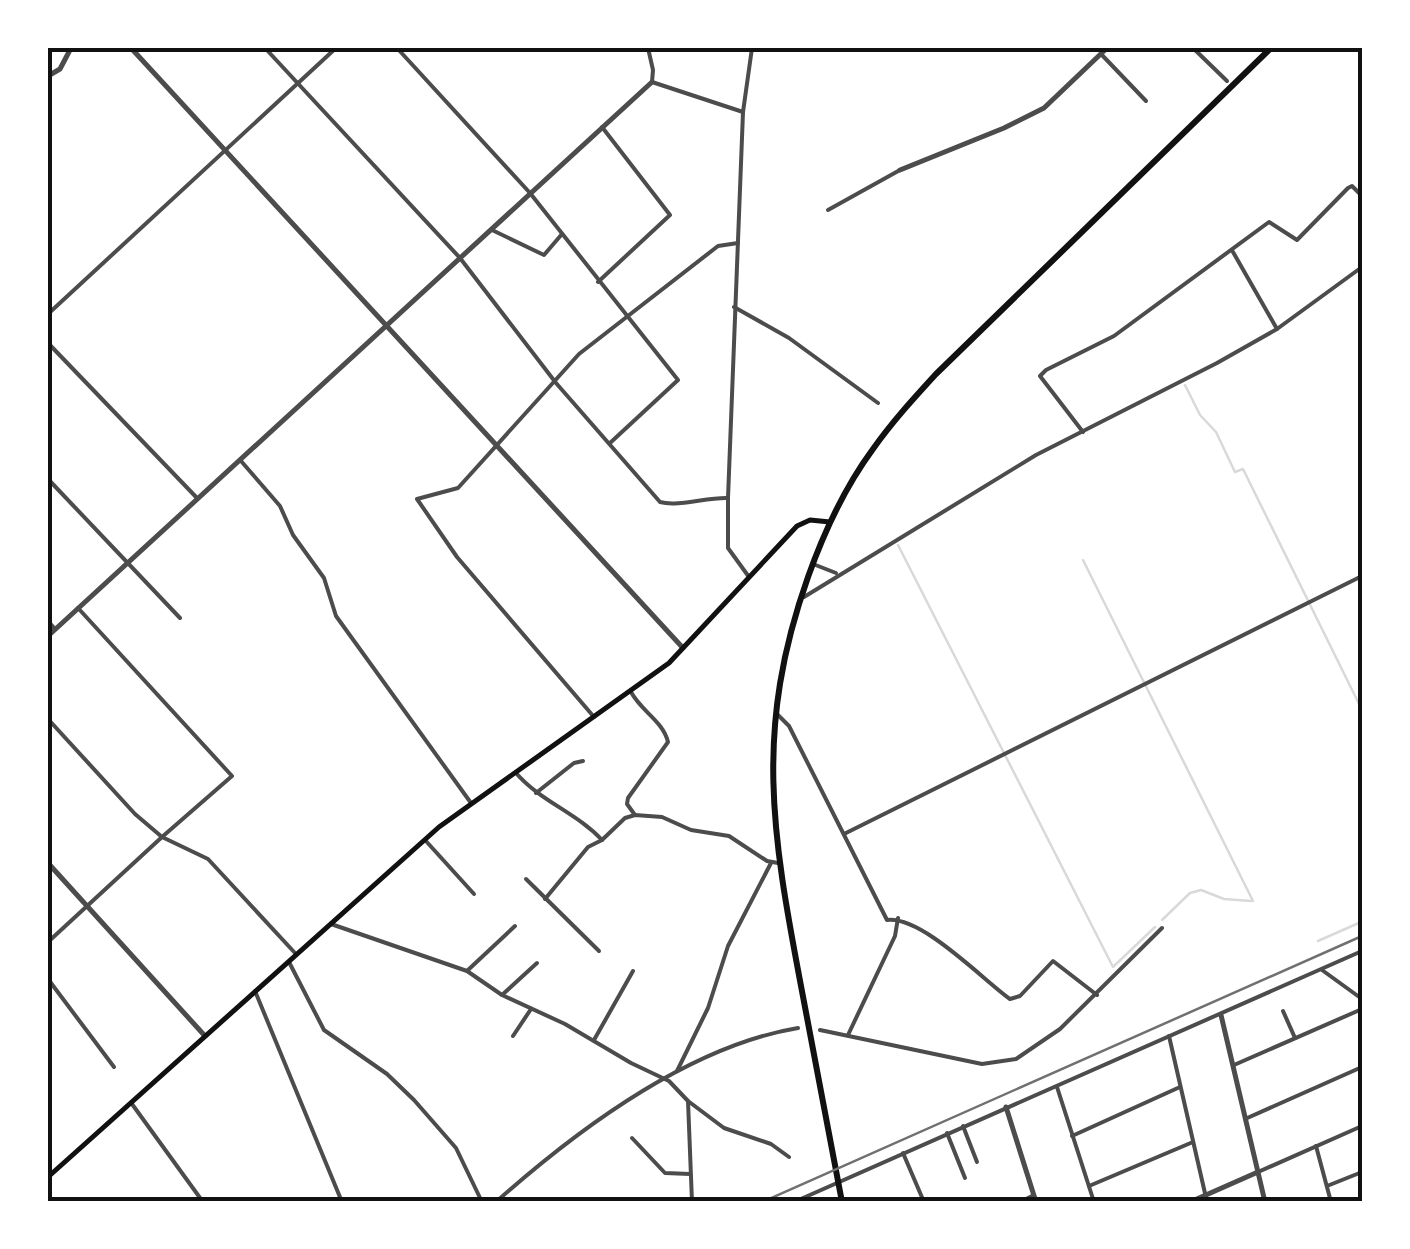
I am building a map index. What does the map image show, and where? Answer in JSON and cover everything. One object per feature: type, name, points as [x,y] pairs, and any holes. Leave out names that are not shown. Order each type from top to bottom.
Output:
[{"type":"highway","points":[[842,1202],[774,863],[775,714],[781,672],[813,564],[830,522],[871,450],[936,374],[1272,48]]},
{"type":"main road","points":[[48,1177],[426,840],[471,803],[631,692],[683,648],[797,526],[810,520],[830,522]]},
{"type":"street","points":[[48,76],[60,69],[71,48]]},
{"type":"street","points":[[130,48],[683,648]]},
{"type":"street","points":[[265,48],[460,258],[556,383],[660,502],[706,496],[728,498]]},
{"type":"street","points":[[48,314],[336,48]]},
{"type":"street","points":[[396,48],[530,193],[678,380],[608,444]]},
{"type":"street","points":[[48,636],[652,82],[648,48]]},
{"type":"street","points":[[749,577],[728,548],[728,498],[743,112],[752,48]]},
{"type":"street","points":[[828,210],[900,170],[1044,108],[1107,48]]},
{"type":"street","points":[[1193,48],[1227,81]]},
{"type":"street","points":[[1101,54],[1146,101]]},
{"type":"street","points":[[652,82],[743,112]]},
{"type":"street","points":[[598,282],[670,215],[602,127]]},
{"type":"street","points":[[1083,432],[1040,376],[1046,370],[1114,336],[1269,222],[1292,240],[1301,239],[1348,188],[1352,186],[1362,196]]},
{"type":"street","points":[[491,230],[544,255],[562,234]]},
{"type":"street","points":[[594,717],[457,557],[418,499],[458,488],[579,354],[718,246],[738,243]]},
{"type":"street","points":[[1233,252],[1277,329]]},
{"type":"street","points":[[800,600],[1036,455],[1218,364],[1277,329],[1362,267]]},
{"type":"street","points":[[734,307],[790,338],[878,403]]},
{"type":"street","points":[[48,344],[197,499]]},
{"type":"street","points":[[240,460],[280,506],[292,534],[324,578],[336,616],[471,803]]},
{"type":"street","points":[[48,479],[180,618]]},
{"type":"street","points":[[813,564],[828,573],[840,573]]},
{"type":"street","points":[[844,834],[1362,576]]},
{"type":"street","points":[[48,942],[232,776],[78,608]]},
{"type":"street","points":[[48,622],[55,630]]},
{"type":"street","points":[[631,692],[664,731],[668,742],[628,798],[634,815]]},
{"type":"street","points":[[775,714],[784,717],[789,726],[885,918],[898,918],[964,960],[1010,999],[1020,996],[1053,960],[1097,995]]},
{"type":"street","points":[[48,719],[136,814],[162,836],[208,859],[296,954]]},
{"type":"street","points":[[536,794],[558,774],[583,761]]},
{"type":"street","points":[[515,772],[536,794],[592,829],[602,840]]},
{"type":"street","points":[[545,899],[588,847],[634,815],[662,817],[691,830],[729,836],[774,863],[728,946],[708,1008],[677,1071]]},
{"type":"street","points":[[426,840],[474,894]]},
{"type":"street","points":[[48,863],[205,1036]]},
{"type":"street","points":[[526,879],[599,951]]},
{"type":"street","points":[[848,1035],[895,936],[898,918]]},
{"type":"street","points":[[330,924],[468,971],[502,995],[673,1084],[688,1101],[724,1128],[771,1144],[789,1157]]},
{"type":"street","points":[[468,971],[516,926]]},
{"type":"street","points":[[820,1030],[970,1062],[1001,1063],[1016,1059],[1097,995],[1162,928]]},
{"type":"street","points":[[794,1202],[1362,951]]},
{"type":"street","points":[[288,960],[324,1030],[386,1074],[414,1100],[456,1148],[482,1202]]},
{"type":"street","points":[[502,995],[537,963]]},
{"type":"street","points":[[1322,968],[1327,976],[1362,999]]},
{"type":"street","points":[[594,1040],[633,971]]},
{"type":"street","points":[[48,978],[114,1067]]},
{"type":"street","points":[[255,991],[342,1202]]},
{"type":"street","points":[[513,1036],[531,1009]]},
{"type":"street","points":[[1231,1066],[1362,1009]]},
{"type":"street","points":[[1283,1011],[1295,1038]]},
{"type":"street","points":[[1220,1015],[1266,1202]]},
{"type":"street","points":[[496,1202],[554,1154],[662,1079],[756,1036],[798,1028]]},
{"type":"street","points":[[1170,1036],[1207,1198]]},
{"type":"street","points":[[1245,1119],[1362,1067]]},
{"type":"street","points":[[1072,1136],[1180,1087]]},
{"type":"street","points":[[1056,1088],[1094,1202]]},
{"type":"street","points":[[688,1101],[692,1202]]},
{"type":"street","points":[[131,1102],[203,1202]]},
{"type":"street","points":[[1006,1107],[1035,1198],[1020,1202]]},
{"type":"street","points":[[963,1126],[977,1162]]},
{"type":"street","points":[[1190,1202],[1207,1198],[1362,1126]]},
{"type":"street","points":[[947,1134],[965,1178]]},
{"type":"street","points":[[632,1138],[665,1173],[690,1174]]},
{"type":"street","points":[[1089,1186],[1193,1142]]},
{"type":"street","points":[[1316,1146],[1331,1202]]},
{"type":"street","points":[[903,1153],[924,1202]]},
{"type":"street","points":[[1327,1186],[1362,1172]]},
{"type":"waterway","points":[[1185,385],[1200,415],[1216,432],[1235,472],[1243,469],[1362,710]]},
{"type":"waterway","points":[[898,545],[1113,967],[1155,927]]},
{"type":"waterway","points":[[1083,560],[1253,901]]},
{"type":"waterway","points":[[1162,920],[1190,893],[1201,890],[1224,899],[1251,901]]},
{"type":"waterway","points":[[1318,941],[1361,922]]},
{"type":"railway","points":[[762,1202],[1362,936]]}]
